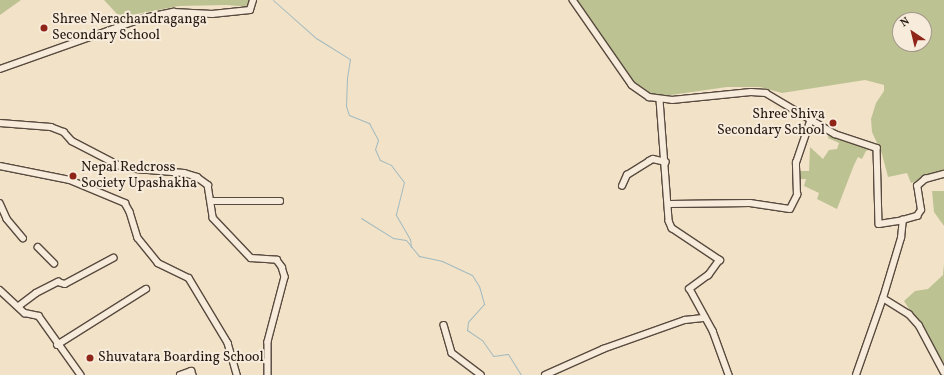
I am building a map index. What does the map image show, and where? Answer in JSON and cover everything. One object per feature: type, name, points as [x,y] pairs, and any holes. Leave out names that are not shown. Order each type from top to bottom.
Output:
[{"type":"street","points":[[0,68],[144,18],[173,12],[212,14],[250,10],[253,0]]},
{"type":"street","points":[[573,0],[632,84],[649,97],[660,100],[751,92],[766,93],[835,134],[877,148],[879,224],[903,220],[920,213],[918,184],[944,174]]},
{"type":"street","points":[[660,100],[672,228],[720,260],[709,275],[690,289],[713,331],[729,375]]},
{"type":"street","points":[[670,204],[750,203],[790,208],[797,195],[796,163],[811,119]]},
{"type":"street","points":[[0,123],[51,127],[64,132],[72,141],[124,168],[184,173],[197,177],[208,185],[213,218],[251,258],[277,260],[282,267],[285,277],[268,342],[268,375]]},
{"type":"street","points":[[622,186],[627,175],[648,161],[666,162]]},
{"type":"street","points":[[0,166],[70,180],[125,203],[130,212],[138,238],[158,263],[189,278],[228,343],[237,375]]},
{"type":"street","points":[[211,201],[280,201]]},
{"type":"street","points":[[0,203],[10,222],[23,238]]},
{"type":"street","points":[[0,216],[10,222]]},
{"type":"street","points":[[856,375],[882,298],[900,238],[903,220]]},
{"type":"street","points":[[38,248],[54,263]]},
{"type":"street","points":[[19,306],[42,290],[58,282],[66,284],[113,258]]},
{"type":"street","points":[[57,345],[146,289]]},
{"type":"street","points":[[0,290],[25,313],[39,316],[57,345],[81,375]]},
{"type":"street","points":[[882,298],[910,314],[919,325],[944,372]]},
{"type":"street","points":[[545,375],[603,349],[685,320],[705,318]]},
{"type":"street","points":[[444,325],[452,353],[481,375]]},
{"type":"street","points":[[72,365],[74,375]]},
{"type":"street","points":[[180,375],[191,372],[193,375]]},
{"type":"green space","points":[[0,0],[21,0],[0,15]]},
{"type":"green space","points":[[104,0],[249,0],[250,7],[227,5],[179,6],[126,16],[117,14]]},
{"type":"green space","points":[[575,0],[944,0],[944,179],[927,176],[911,183],[907,173],[888,177],[882,154],[872,132],[871,119],[876,103],[884,91],[884,85],[865,80],[782,93],[760,87],[727,87],[657,97],[633,81]]},
{"type":"green space","points":[[829,133],[871,149],[866,151],[862,159],[858,157],[837,209],[817,199],[819,193],[804,186],[806,179],[798,179],[799,171],[809,171],[810,147],[823,159],[829,150],[837,149],[839,143],[828,138]]},
{"type":"green space","points":[[932,191],[944,191],[944,226],[934,212]]},
{"type":"green space","points":[[944,263],[944,363],[904,301],[915,291],[928,289],[943,275]]},
{"type":"waterway","points":[[273,0],[316,38],[350,59],[347,78],[346,106],[349,115],[369,123],[378,140],[375,149],[380,160],[391,165],[404,182],[396,215],[410,239],[411,247]]},
{"type":"waterway","points":[[361,218],[393,238],[406,240],[419,256],[442,261],[472,275],[479,286],[484,304],[468,322],[467,330],[482,340],[493,356],[508,354],[521,375]]},
{"type":"place","name":"Shree Nerachandraganga Secondary School","points":[[44,28]]},
{"type":"place","name":"Shree Shiva Secondary School","points":[[833,123]]},
{"type":"place","name":"Nepal Redcross Society Upashakha","points":[[73,176]]},
{"type":"place","name":"Shuvatara Boarding School","points":[[90,358]]}]
